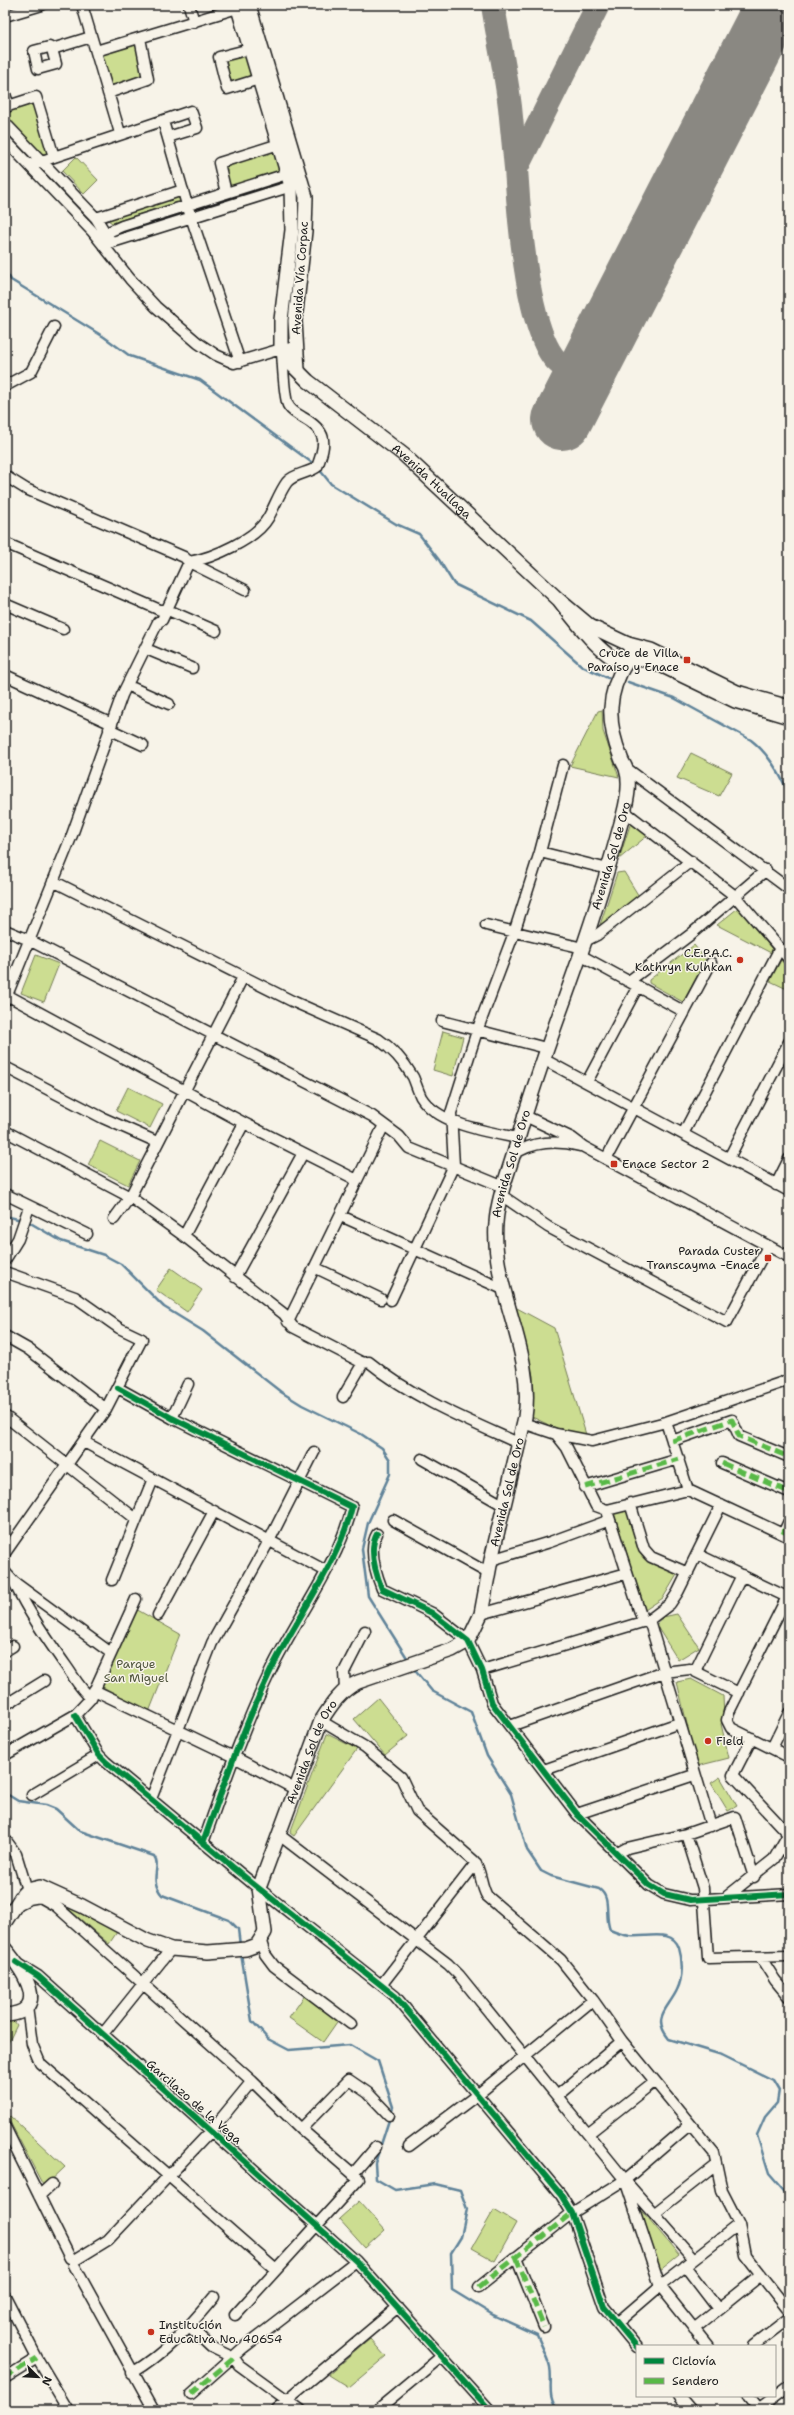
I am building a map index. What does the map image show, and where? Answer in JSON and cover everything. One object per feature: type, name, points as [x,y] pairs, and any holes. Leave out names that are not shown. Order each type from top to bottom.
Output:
[{"type":"main road","name":"Avenida Vía Corpac","points":[[243,6],[250,49],[279,144],[306,197],[305,231],[295,320],[298,370]]},
{"type":"main road","name":"Avenida Vía Corpac","points":[[243,6],[295,178],[292,230],[281,320],[281,349],[288,361],[298,370]]},
{"type":"main road","name":"Avenida Huallaga","points":[[298,370],[308,381],[404,455],[559,600],[590,626],[627,643],[651,650],[737,692],[789,707]]},
{"type":"main road","name":"Avenida Huallaga","points":[[559,600],[580,626],[621,662]]},
{"type":"main road","name":"Avenida Sol de Oro","points":[[258,1888],[320,1721],[333,1702],[351,1685],[452,1650],[468,1641],[481,1614],[503,1505],[523,1423],[527,1400],[526,1374],[503,1288],[496,1238],[502,1191],[518,1138],[523,1115],[583,948],[608,869],[624,811],[628,780],[626,768],[611,729],[610,717],[613,691],[621,662],[613,651],[615,645],[627,643]]},
{"type":"main road","points":[[621,662],[650,660],[735,701],[789,717]]},
{"type":"main road","points":[[5,1922],[13,1907],[28,1890],[40,1887],[53,1892],[148,1941],[171,1950],[208,1952],[257,1945],[264,1937],[265,1926],[258,1888]]},
{"type":"main road","points":[[5,1949],[16,1962],[30,1992],[31,2000],[27,2007],[18,2013],[5,2015]]},
{"type":"street","points":[[82,5],[120,133]]},
{"type":"street","points":[[189,5],[194,22]]},
{"type":"street","points":[[5,16],[38,6]]},
{"type":"street","points":[[96,51],[243,6]]},
{"type":"street","points":[[52,49],[91,37]]},
{"type":"street","points":[[108,93],[148,79],[140,38]]},
{"type":"street","points":[[250,49],[219,57],[227,88],[259,79]]},
{"type":"street","points":[[5,94],[7,106],[36,97],[54,157]]},
{"type":"street","points":[[30,165],[40,160],[54,157],[120,133],[163,121],[168,117],[191,111],[197,128],[168,137]]},
{"type":"street","points":[[163,121],[187,205],[240,362]]},
{"type":"street","points":[[5,124],[96,218],[104,239],[112,254],[130,279],[178,326],[216,355],[234,362],[240,362],[281,349],[296,348]]},
{"type":"street","points":[[5,140],[104,239]]},
{"type":"street","points":[[226,193],[219,163],[279,144]]},
{"type":"street","points":[[104,239],[187,205],[226,193],[295,178]]},
{"type":"street","points":[[104,239],[192,217],[295,178]]},
{"type":"street","points":[[96,218],[183,190]]},
{"type":"street","points":[[5,386],[31,372],[36,366],[54,327]]},
{"type":"street","points":[[189,562],[206,559],[254,532],[268,518],[283,488],[291,478],[306,473],[317,467],[324,446],[323,435],[319,428],[291,409],[287,402],[281,349]]},
{"type":"street","points":[[286,388],[292,374],[298,370]]},
{"type":"street","points":[[5,476],[26,489],[184,557],[189,562],[245,590]]},
{"type":"street","points":[[5,543],[160,610],[168,610],[216,631]]},
{"type":"street","points":[[189,562],[168,610],[162,620],[158,622],[122,695],[121,703],[53,881],[6,996],[244,1123],[356,1180]]},
{"type":"street","points":[[5,604],[63,629]]},
{"type":"street","points":[[121,703],[128,698],[133,688],[164,624],[162,620]]},
{"type":"street","points":[[151,651],[192,668]]},
{"type":"street","points":[[5,675],[111,727],[143,745]]},
{"type":"street","points":[[133,688],[169,704]]},
{"type":"street","points":[[316,1268],[386,1300],[415,1249],[454,1165],[451,1113],[477,1031],[514,933],[540,852],[563,765]]},
{"type":"street","points":[[626,768],[766,870],[789,889]]},
{"type":"street","points":[[624,811],[735,896],[789,959]]},
{"type":"street","points":[[540,852],[608,869]]},
{"type":"street","points":[[583,948],[597,935],[691,861]]},
{"type":"street","points":[[587,1082],[633,983],[766,870]]},
{"type":"street","points":[[53,881],[243,977],[378,1039],[390,1047],[413,1078],[422,1098],[451,1121],[518,1138]]},
{"type":"street","points":[[486,925],[514,933],[583,948],[633,983],[685,1012]]},
{"type":"street","points":[[5,930],[29,940],[213,1036],[372,1116],[399,1136],[409,1148],[426,1156],[454,1165],[502,1191],[548,1227],[727,1322],[768,1246]]},
{"type":"street","points":[[683,1134],[780,948]]},
{"type":"street","points":[[606,1158],[711,963]]},
{"type":"street","points":[[114,1219],[130,1198],[157,1142],[243,977]]},
{"type":"street","points":[[442,1021],[545,1054],[587,1082],[789,1191]]},
{"type":"street","points":[[729,1158],[789,1042]]},
{"type":"street","points":[[5,1067],[102,1118],[157,1142]]},
{"type":"street","points":[[523,1115],[572,1138],[584,1147],[789,1257]]},
{"type":"street","points":[[184,1236],[244,1123]]},
{"type":"street","points":[[288,1322],[316,1268],[341,1216],[356,1180],[384,1125]]},
{"type":"street","points":[[5,1131],[130,1198],[184,1236],[284,1314],[288,1322],[293,1327],[363,1363],[369,1362],[402,1386],[459,1416],[518,1443]]},
{"type":"street","points":[[513,1155],[527,1147],[550,1142],[584,1147]]},
{"type":"street","points":[[235,1277],[303,1153]]},
{"type":"street","points":[[776,1184],[789,1159]]},
{"type":"street","points":[[5,1194],[87,1234]]},
{"type":"street","points":[[5,1260],[18,1239],[29,1207]]},
{"type":"street","points":[[341,1216],[503,1288]]},
{"type":"street","points":[[5,1272],[74,1298],[119,1328],[142,1339],[106,1409],[68,1466],[5,1553]]},
{"type":"street","points":[[5,1336],[28,1349],[106,1409]]},
{"type":"street","points":[[343,1397],[363,1363]]},
{"type":"street","points":[[523,1423],[556,1434],[592,1441],[666,1422],[789,1380]]},
{"type":"street","points":[[172,1418],[188,1384]]},
{"type":"street","points":[[118,1388],[172,1418],[352,1507],[342,1539],[272,1669],[234,1757],[203,1843]]},
{"type":"street","points":[[5,1416],[136,1519]]},
{"type":"street","points":[[672,1441],[732,1420],[739,1436],[789,1457]]},
{"type":"street","points":[[666,1422],[688,1490]]},
{"type":"street","points":[[556,1434],[567,1448],[585,1487],[596,1506],[607,1510],[630,1503],[688,1490],[786,1536],[789,1521]]},
{"type":"street","points":[[84,1442],[326,1571]]},
{"type":"street","points":[[150,1799],[212,1643],[269,1541],[314,1452]]},
{"type":"street","points":[[422,1459],[503,1505]]},
{"type":"street","points":[[585,1487],[679,1459]]},
{"type":"street","points":[[722,1463],[789,1492]]},
{"type":"street","points":[[112,1580],[153,1479]]},
{"type":"street","points":[[630,1503],[644,1549],[651,1557],[688,1573]]},
{"type":"street","points":[[482,1670],[646,1621],[670,1604],[678,1592],[721,1506]]},
{"type":"street","points":[[607,1510],[627,1573],[664,1672],[694,1775],[711,1826]]},
{"type":"street","points":[[158,1615],[214,1511]]},
{"type":"street","points":[[393,1520],[490,1566],[610,1520]]},
{"type":"street","points":[[377,1534],[373,1543],[377,1576],[382,1589],[432,1613],[468,1641],[482,1670],[492,1703],[577,1814],[616,1854],[656,1890],[681,1899],[704,1900],[789,1894]]},
{"type":"street","points":[[697,1554],[788,1598],[728,1716],[728,1725],[731,1728],[789,1757]]},
{"type":"street","points":[[5,1572],[14,1582],[111,1652]]},
{"type":"street","points":[[481,1614],[627,1573]]},
{"type":"street","points":[[695,1671],[742,1575]]},
{"type":"street","points":[[14,1582],[23,1602],[84,1692],[92,1694],[234,1757],[295,1789]]},
{"type":"street","points":[[5,1755],[75,1715],[92,1694],[136,1599]]},
{"type":"street","points":[[345,1690],[344,1672],[365,1631]]},
{"type":"street","points":[[510,1726],[664,1672],[681,1669],[695,1671],[739,1693]]},
{"type":"street","points":[[5,1705],[44,1681]]},
{"type":"street","points":[[772,1748],[789,1713]]},
{"type":"street","points":[[75,1715],[99,1755],[258,1888],[382,1984],[406,2008],[556,2189],[572,2213],[604,2307],[636,2346]]},
{"type":"street","points":[[320,1721],[365,1747],[401,1777],[417,1810],[476,1863],[479,1868],[482,1888],[487,1896],[561,1960],[593,2000],[622,2041],[689,2125],[714,2153],[722,2191],[739,2224],[745,2254],[789,2311]]},
{"type":"street","points":[[544,1770],[679,1723]]},
{"type":"street","points":[[725,1898],[774,1859],[789,1834],[734,1775],[752,1738]]},
{"type":"street","points":[[32,1795],[99,1755]]},
{"type":"street","points":[[577,1814],[694,1775]]},
{"type":"street","points":[[616,1854],[627,1848],[686,1834],[735,1817],[754,1876]]},
{"type":"street","points":[[278,1834],[459,1974],[523,2056],[589,2133],[625,2180],[694,2259]]},
{"type":"street","points":[[686,1834],[703,1888],[708,1958],[761,1958],[789,1956]]},
{"type":"street","points":[[5,1839],[16,1854],[28,1890]]},
{"type":"street","points":[[382,1984],[476,1863]]},
{"type":"street","points":[[13,1907],[34,1897],[48,1901],[252,2080],[301,2128],[359,2179],[235,2315]]},
{"type":"street","points":[[257,1945],[274,1966],[351,2024]]},
{"type":"street","points":[[102,2035],[171,1950]]},
{"type":"street","points":[[761,1958],[774,1980],[789,1997]]},
{"type":"street","name":"Garcilazo de la Vega","points":[[16,1962],[38,1976],[102,2035],[356,2261],[442,2356],[486,2409]]},
{"type":"street","points":[[409,2146],[477,2095],[593,2000]]},
{"type":"street","points":[[27,2007],[32,2044],[40,2063],[168,2177],[276,2270]]},
{"type":"street","points":[[557,2096],[622,2041]]},
{"type":"street","points":[[74,2261],[108,2240],[211,2131],[252,2080]]},
{"type":"street","points":[[301,2128],[349,2080],[368,2093],[389,2116]]},
{"type":"street","points":[[589,2133],[655,2081]]},
{"type":"street","points":[[479,2287],[572,2213],[625,2180],[689,2125]]},
{"type":"street","points":[[5,2127],[39,2196],[132,2373],[154,2410]]},
{"type":"street","points":[[353,2174],[376,2148]]},
{"type":"street","points":[[654,2213],[716,2165]]},
{"type":"street","points":[[625,2180],[660,2286],[707,2345]]},
{"type":"street","points":[[39,2196],[52,2184]]},
{"type":"street","points":[[617,2323],[660,2286],[739,2224]]},
{"type":"street","points":[[516,2257],[544,2327]]},
{"type":"street","points":[[191,2394],[234,2358],[243,2348],[356,2261]]},
{"type":"street","points":[[685,2266],[718,2309]]},
{"type":"street","points":[[694,2329],[761,2275]]},
{"type":"street","points":[[132,2373],[157,2358],[189,2326],[214,2297]]},
{"type":"street","points":[[6,2299],[37,2358],[68,2410]]},
{"type":"street","points":[[275,2410],[398,2307]]},
{"type":"street","points":[[754,2345],[789,2318]]},
{"type":"street","points":[[189,2326],[210,2347],[234,2358],[239,2365],[301,2410]]},
{"type":"street","points":[[377,2410],[442,2356]]},
{"type":"street","points":[[5,2378],[37,2358]]},
{"type":"street","points":[[776,2396],[789,2386]]},
{"type":"street","points":[[680,2397],[691,2410]]},
{"type":"street","points":[[750,2397],[759,2410],[775,2397]]},
{"type":"green space","points":[[135,44],[139,47],[145,76],[112,87],[103,56],[105,52]]},
{"type":"green space","points":[[244,52],[252,78],[229,85],[220,59]]},
{"type":"green space","points":[[33,101],[49,152],[41,155],[5,117],[5,109]]},
{"type":"green space","points":[[275,148],[281,169],[279,172],[228,187],[220,164]]},
{"type":"green space","points":[[76,157],[98,180],[84,194],[62,171]]},
{"type":"green space","points":[[278,182],[279,185],[199,210],[198,207]]},
{"type":"green space","points":[[178,195],[180,201],[112,223],[108,220],[108,219]]},
{"type":"green space","points":[[602,710],[603,731],[619,777],[570,766],[598,711]]},
{"type":"green space","points":[[691,753],[732,773],[719,796],[677,778]]},
{"type":"green space","points":[[631,822],[648,835],[619,859]]},
{"type":"green space","points":[[624,872],[640,898],[599,928],[617,873]]},
{"type":"green space","points":[[738,908],[772,949],[771,953],[717,925]]},
{"type":"green space","points":[[694,945],[706,960],[683,1002],[649,983],[649,980]]},
{"type":"green space","points":[[36,955],[59,964],[44,1002],[21,993]]},
{"type":"green space","points":[[781,960],[789,970],[789,990],[770,981]]},
{"type":"green space","points":[[443,1031],[463,1037],[453,1076],[433,1070]]},
{"type":"green space","points":[[128,1087],[162,1104],[150,1128],[116,1111]]},
{"type":"green space","points":[[100,1141],[140,1161],[128,1185],[88,1165]]},
{"type":"green space","points":[[171,1268],[202,1290],[187,1312],[156,1290]]},
{"type":"green space","points":[[515,1307],[554,1328],[587,1438],[568,1446],[547,1424],[532,1417],[533,1376]]},
{"type":"green space","points":[[627,1510],[639,1552],[644,1559],[678,1573],[663,1598],[645,1610],[614,1514]]},
{"type":"green space","name":"Parque San Miguel","points":[[134,1608],[180,1634],[149,1712],[101,1686]]},
{"type":"green space","points":[[677,1614],[699,1647],[678,1660],[656,1625],[663,1617]]},
{"type":"green space","points":[[691,1679],[723,1696],[724,1717],[721,1724],[729,1758],[697,1766],[677,1682]]},
{"type":"green space","points":[[378,1698],[408,1736],[385,1755],[354,1719]]},
{"type":"green space","points":[[327,1734],[357,1749],[294,1836],[290,1833]]},
{"type":"green space","points":[[720,1777],[737,1806],[728,1811],[711,1783]]},
{"type":"green space","points":[[64,1905],[117,1932],[109,1944]]},
{"type":"green space","points":[[305,1995],[339,2019],[323,2042],[289,2018]]},
{"type":"green space","points":[[5,2021],[14,2021],[17,2025],[5,2049]]},
{"type":"green space","points":[[10,2116],[65,2167],[44,2187],[8,2118]]},
{"type":"green space","points":[[359,2201],[385,2230],[365,2248],[339,2219]]},
{"type":"green space","points":[[634,2201],[679,2255],[659,2271]]},
{"type":"green space","points":[[494,2210],[516,2223],[495,2261],[472,2248]]},
{"type":"green space","points":[[370,2339],[386,2357],[349,2388],[328,2375]]},
{"type":"waterway","points":[[5,270],[11,280],[104,337],[130,356],[200,380],[315,465]]},
{"type":"waterway","points":[[319,469],[331,484],[396,524],[419,534],[439,560],[454,584],[531,621],[582,666],[608,678]]},
{"type":"waterway","points":[[628,682],[674,698],[751,740],[763,751],[777,771],[789,793]]},
{"type":"waterway","points":[[5,1216],[22,1220]]},
{"type":"waterway","points":[[27,1221],[61,1241],[104,1255],[121,1264],[164,1307],[203,1331],[281,1392],[302,1405],[361,1434],[382,1448],[390,1460],[390,1474],[368,1523],[362,1549],[368,1596],[409,1661]]},
{"type":"waterway","points":[[412,1667],[432,1691],[471,1712],[487,1756],[511,1794],[527,1850],[541,1871],[551,1876],[599,1889],[603,1893],[607,1902],[608,1924],[610,1930],[630,1936],[665,1936],[676,1942],[681,1958],[681,1975],[677,1990],[663,2013],[661,2025],[669,2039],[722,2055],[773,2080],[779,2090],[777,2103],[765,2117],[757,2135],[769,2174],[789,2197]]},
{"type":"waterway","points":[[5,1793],[18,1801],[46,1805],[56,1809],[80,1831],[154,1856],[157,1864],[155,1879],[156,1884],[162,1895],[229,1920],[238,1929],[240,1945]]},
{"type":"waterway","points":[[241,1954],[252,2021],[268,2039],[289,2050],[350,2045],[378,2061],[393,2107],[391,2112]]},
{"type":"waterway","points":[[390,2117],[375,2163],[376,2179],[395,2190],[435,2184],[460,2190],[467,2209],[461,2237],[451,2253],[452,2290],[493,2315],[537,2335],[549,2363],[552,2400],[558,2410]]},
{"type":"waterway","points":[[789,2211],[786,2218],[789,2235]]},
{"type":"taxiway","points":[[493,5],[510,107],[524,257],[531,297],[541,333],[554,358],[572,368],[594,357]]},
{"type":"taxiway","points":[[516,169],[598,5]]},
{"type":"runway","points":[[562,420],[775,5]]},
{"type":"marked path","points":[[672,1441],[732,1420],[739,1436],[789,1457]]},
{"type":"marked path","points":[[585,1487],[679,1459]]},
{"type":"marked path","points":[[722,1463],[789,1492]]},
{"type":"marked path","points":[[783,1534],[789,1521]]},
{"type":"marked path","points":[[479,2287],[572,2213]]},
{"type":"marked path","points":[[516,2257],[544,2327]]},
{"type":"marked path","points":[[5,2378],[37,2358]]},
{"type":"marked path","points":[[191,2394],[234,2358]]},
{"type":"cycle path","points":[[118,1388],[172,1418],[352,1507],[346,1528],[327,1570],[281,1650],[261,1691],[235,1755],[203,1843]]},
{"type":"cycle path","points":[[377,1534],[374,1540],[373,1554],[375,1569],[382,1589],[432,1613],[468,1641],[482,1670],[492,1703],[577,1814],[649,1885],[664,1894],[690,1900],[789,1894]]},
{"type":"cycle path","points":[[75,1715],[99,1755],[106,1762],[252,1883],[395,1996],[561,2195],[572,2213],[604,2307],[636,2346]]},
{"type":"cycle path","points":[[16,1962],[38,1976],[356,2261],[490,2410]]},
{"type":"place","name":"Cruce de Villa Paraíso y Enace","points":[[687,660]]},
{"type":"place","name":"C.E.P.A.C. Kathryn Kulhkan","points":[[740,960]]},
{"type":"place","name":"Enace Sector 2","points":[[614,1164]]},
{"type":"place","name":"Parada Custer Transcayma -Enace","points":[[768,1258]]},
{"type":"place","name":"Field","points":[[708,1741]]},
{"type":"place","name":"Institución Educativa No. 40654","points":[[151,2332]]}]
